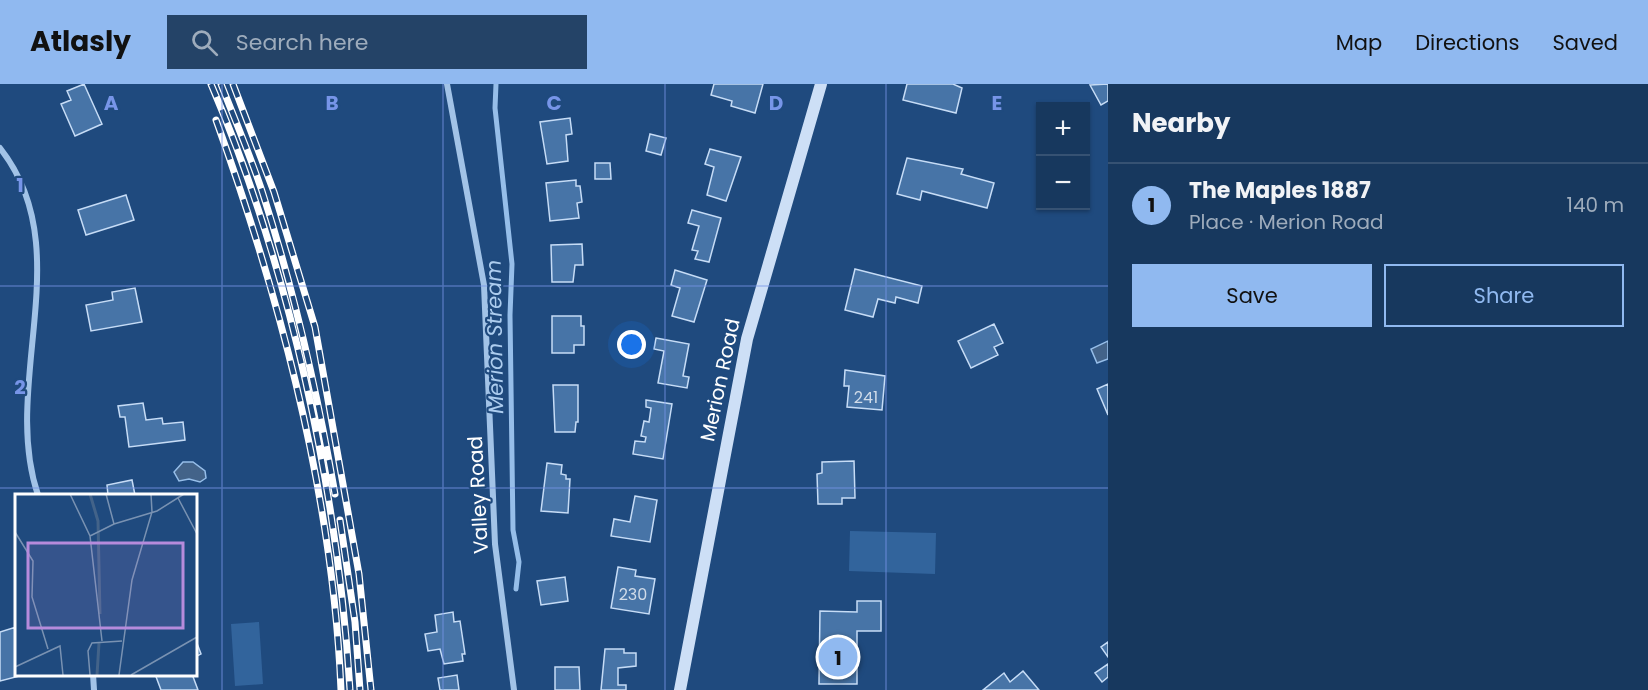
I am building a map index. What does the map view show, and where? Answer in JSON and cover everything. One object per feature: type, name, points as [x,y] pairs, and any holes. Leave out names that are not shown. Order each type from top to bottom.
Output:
[{"type":"street","name":"Valley Road","points":[[447,84],[484,285],[495,544],[514,690]]},
{"type":"street","name":"Merion Road","points":[[680,690],[747,339],[821,84]]},
{"type":"street","points":[[0,148],[21,181],[31,212],[36,245],[36,276],[24,414],[30,474],[38,494]]},
{"type":"street","points":[[93,675],[94,690]]},
{"type":"shaded area","points":[[1108,341],[1108,359],[1097,363],[1091,349]]},
{"type":"shaded area","points":[[183,462],[193,462],[205,471],[206,478],[200,482],[189,479],[179,481],[174,472]]},
{"type":"shaded area","points":[[850,531],[936,533],[935,574],[849,571]]},
{"type":"shaded area","points":[[259,622],[263,684],[235,686],[231,624]]},
{"type":"building","points":[[84,84],[102,124],[75,136],[61,104],[71,100],[67,91]]},
{"type":"building","points":[[714,84],[763,84],[755,113],[731,106],[732,101],[711,95]]},
{"type":"building","points":[[907,84],[953,84],[962,88],[956,113],[903,100]]},
{"type":"building","points":[[1108,84],[1108,101],[1101,105],[1090,85]]},
{"type":"building","points":[[570,118],[572,134],[566,135],[568,161],[547,164],[540,122]]},
{"type":"building","points":[[650,134],[666,138],[661,155],[646,151]]},
{"type":"building","points":[[710,149],[741,157],[726,201],[707,195],[714,167],[705,164]]},
{"type":"building","points":[[907,158],[963,169],[961,174],[994,183],[987,208],[922,191],[920,200],[897,194]]},
{"type":"building","points":[[595,163],[610,163],[611,179],[595,179]]},
{"type":"building","points":[[576,180],[576,186],[580,186],[582,202],[577,203],[579,218],[550,221],[546,183]]},
{"type":"building","points":[[126,195],[134,220],[86,235],[78,210]]},
{"type":"building","points":[[692,210],[721,218],[709,262],[695,259],[698,251],[692,250],[699,226],[688,223]]},
{"type":"building","points":[[582,244],[583,265],[575,265],[573,282],[552,282],[551,245]]},
{"type":"building","points":[[855,269],[922,286],[918,303],[896,297],[895,303],[878,299],[873,317],[845,310]]},
{"type":"building","points":[[675,270],[707,280],[694,322],[672,316],[680,288],[671,285]]},
{"type":"building","points":[[135,288],[142,322],[91,331],[86,305],[113,300],[112,292]]},
{"type":"building","points":[[552,316],[581,316],[581,326],[584,326],[584,345],[574,345],[574,353],[552,353]]},
{"type":"building","points":[[994,324],[1003,343],[994,347],[998,355],[971,368],[958,341]]},
{"type":"building","points":[[656,338],[689,344],[683,376],[689,377],[687,388],[658,383],[664,351],[654,349]]},
{"type":"building","points":[[845,370],[885,376],[882,410],[847,407],[849,386],[844,386]]},
{"type":"building","points":[[1108,384],[1108,415],[1097,389]]},
{"type":"building","points":[[553,385],[578,385],[578,422],[576,422],[575,432],[555,432]]},
{"type":"building","points":[[646,400],[672,404],[663,459],[633,454],[635,441],[645,442],[646,437],[641,436],[644,421],[649,422],[651,408],[646,407]]},
{"type":"building","points":[[143,403],[146,420],[162,418],[163,424],[183,422],[185,440],[129,447],[125,417],[120,417],[118,406]]},
{"type":"building","points":[[854,461],[855,498],[842,498],[842,504],[818,504],[817,474],[822,473],[822,462]]},
{"type":"building","points":[[547,463],[562,465],[561,474],[566,475],[566,479],[570,479],[568,513],[541,511]]},
{"type":"building","points":[[132,480],[135,494],[108,494],[107,485]]},
{"type":"building","points":[[635,496],[657,500],[650,542],[611,536],[614,519],[630,522]]},
{"type":"building","points":[[618,567],[636,570],[635,576],[655,579],[649,614],[611,608]]},
{"type":"building","points":[[565,577],[568,601],[541,605],[537,581]]},
{"type":"building","points":[[857,601],[881,601],[881,631],[857,631],[857,684],[819,684],[820,611],[857,612]]},
{"type":"building","points":[[453,612],[454,622],[460,621],[465,654],[462,654],[463,661],[444,664],[440,649],[428,651],[425,634],[437,632],[435,615]]},
{"type":"building","points":[[15,627],[15,675],[23,675],[0,681],[0,632]]},
{"type":"building","points":[[196,641],[201,654],[196,656]]},
{"type":"building","points":[[1108,642],[1108,657],[1101,647]]},
{"type":"building","points":[[605,649],[624,649],[624,653],[636,653],[636,666],[618,668],[618,685],[626,685],[626,690],[601,690]]},
{"type":"building","points":[[1108,664],[1108,677],[1102,682],[1095,673]]},
{"type":"building","points":[[555,667],[579,667],[580,690],[555,690]]},
{"type":"building","points":[[1023,671],[1039,690],[983,690],[1004,673],[1010,682]]},
{"type":"building","points":[[155,675],[192,675],[198,690],[161,690]]},
{"type":"building","points":[[457,675],[459,690],[440,690],[438,678]]},
{"type":"waterway","name":"Merion Stream","points":[[496,84],[495,108],[512,264],[510,315],[513,530],[519,562],[516,589]]},
{"type":"railway","points":[[211,84],[264,228],[287,304],[306,381],[322,459],[334,537],[344,614],[350,690]]},
{"type":"railway","points":[[221,84],[274,228],[312,379],[335,494]]},
{"type":"railway","points":[[233,84],[274,192],[315,327],[359,574],[371,690]]},
{"type":"railway","points":[[216,120],[262,258],[300,400],[327,545],[336,618],[341,690]]},
{"type":"railway","points":[[340,520],[355,622],[360,690]]},
{"type":"place","name":"The Maples 1887","points":[[838,657]]}]
